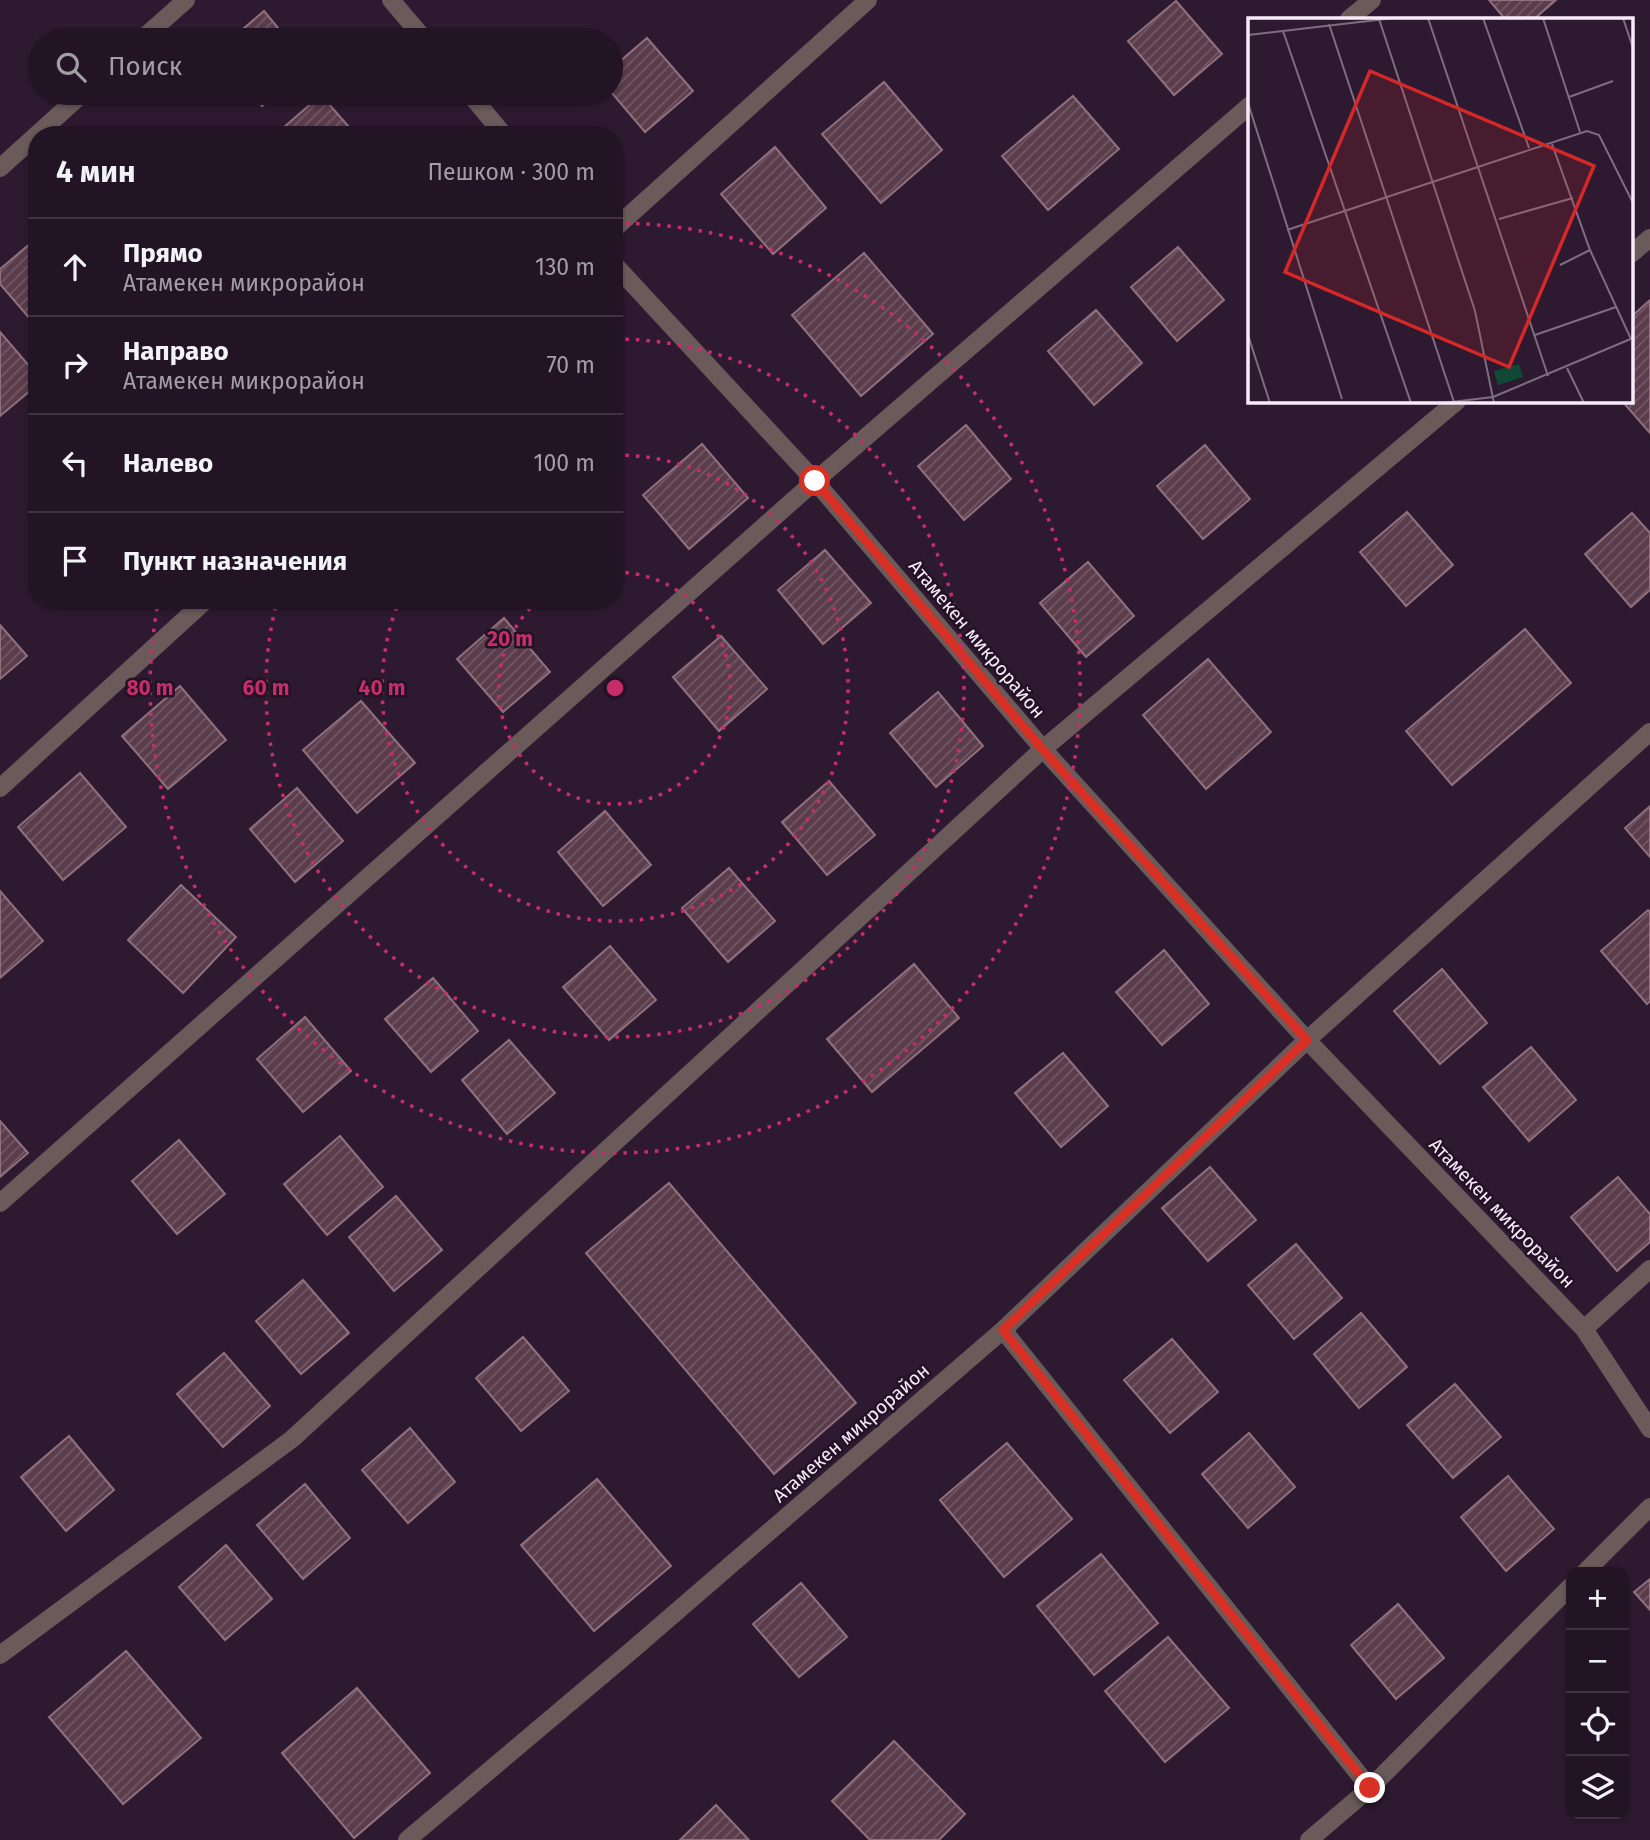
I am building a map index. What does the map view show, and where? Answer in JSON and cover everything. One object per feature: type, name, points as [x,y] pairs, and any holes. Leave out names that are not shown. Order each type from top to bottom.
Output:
[{"type":"street","points":[[154,28],[186,0]]},
{"type":"street","points":[[391,0],[415,28]]},
{"type":"street","points":[[623,221],[868,0]]},
{"type":"street","points":[[1350,18],[1372,0]]},
{"type":"street","points":[[46,126],[70,105]]},
{"type":"street","points":[[479,105],[496,126]]},
{"type":"street","points":[[0,1203],[815,481],[1248,107]]},
{"type":"street","points":[[0,168],[28,143]]},
{"type":"street","points":[[1632,253],[1650,238]]},
{"type":"street","name":"Атамекен микрорайон","points":[[623,274],[815,481],[1043,750],[1307,1040],[1584,1329],[1650,1429]]},
{"type":"street","points":[[0,1655],[292,1439],[1043,750],[1456,402]]},
{"type":"street","points":[[0,788],[196,609]]},
{"type":"street","name":"Атамекен микрорайон","points":[[407,1840],[1003,1330],[1307,1040],[1650,732]]},
{"type":"street","points":[[1584,1329],[1650,1269]]},
{"type":"street","points":[[1003,1330],[1370,1788]]},
{"type":"street","points":[[1590,1567],[1650,1507]]},
{"type":"street","points":[[1309,1840],[1370,1788],[1566,1591]]},
{"type":"building","points":[[1489,0],[1556,0],[1535,18],[1504,18]]},
{"type":"building","points":[[1176,1],[1222,54],[1174,95],[1128,41]]},
{"type":"building","points":[[264,11],[278,28],[244,28]]},
{"type":"building","points":[[647,38],[693,91],[645,132],[622,105],[623,59]]},
{"type":"building","points":[[884,82],[942,150],[881,203],[822,134]]},
{"type":"building","points":[[1073,96],[1119,149],[1048,210],[1002,156]]},
{"type":"building","points":[[310,105],[330,105],[348,126],[285,126]]},
{"type":"building","points":[[775,147],[826,208],[773,254],[721,194]]},
{"type":"building","points":[[28,246],[28,317],[0,284],[0,269]]},
{"type":"building","points":[[1178,247],[1224,300],[1177,341],[1131,287]]},
{"type":"building","points":[[864,253],[933,334],[861,396],[792,315]]},
{"type":"building","points":[[1650,300],[1650,433],[1623,402],[1632,402],[1632,316]]},
{"type":"building","points":[[1096,310],[1142,363],[1094,405],[1048,351]]},
{"type":"building","points":[[0,332],[28,365],[28,393],[0,416]]},
{"type":"building","points":[[966,425],[1011,479],[964,520],[918,466]]},
{"type":"building","points":[[702,444],[748,498],[689,549],[643,495]]},
{"type":"building","points":[[1205,445],[1250,499],[1203,539],[1157,486]]},
{"type":"building","points":[[1407,512],[1453,565],[1406,606],[1360,552]]},
{"type":"building","points":[[1632,513],[1650,533],[1650,590],[1631,607],[1585,554]]},
{"type":"building","points":[[825,550],[871,603],[823,644],[778,590]]},
{"type":"building","points":[[1088,562],[1134,616],[1086,657],[1040,603]]},
{"type":"building","points":[[504,618],[550,672],[503,712],[457,659]]},
{"type":"building","points":[[0,625],[27,656],[0,679]]},
{"type":"building","points":[[1525,629],[1571,683],[1452,785],[1406,731]]},
{"type":"building","points":[[721,636],[767,689],[719,731],[673,677]]},
{"type":"building","points":[[1208,659],[1271,732],[1206,789],[1143,715]]},
{"type":"building","points":[[180,686],[226,740],[168,789],[122,736]]},
{"type":"building","points":[[938,692],[983,746],[936,787],[890,733]]},
{"type":"building","points":[[361,701],[415,763],[357,813],[303,750]]},
{"type":"building","points":[[80,773],[126,827],[63,880],[18,827]]},
{"type":"building","points":[[829,781],[875,835],[827,875],[782,822]]},
{"type":"building","points":[[297,788],[343,841],[295,882],[250,829]]},
{"type":"building","points":[[1650,806],[1650,857],[1625,828]]},
{"type":"building","points":[[605,811],[651,865],[603,906],[558,852]]},
{"type":"building","points":[[729,868],[775,921],[728,962],[682,908]]},
{"type":"building","points":[[181,885],[236,937],[183,993],[128,940]]},
{"type":"building","points":[[0,891],[43,941],[0,978]]},
{"type":"building","points":[[1648,910],[1650,1001],[1647,1004],[1601,951]]},
{"type":"building","points":[[610,946],[656,1000],[609,1040],[563,987]]},
{"type":"building","points":[[1164,950],[1209,1004],[1162,1045],[1116,992]]},
{"type":"building","points":[[914,964],[959,1018],[872,1092],[827,1039]]},
{"type":"building","points":[[1442,969],[1487,1023],[1440,1064],[1394,1011]]},
{"type":"building","points":[[433,978],[478,1031],[431,1072],[385,1019]]},
{"type":"building","points":[[305,1017],[351,1071],[303,1112],[257,1059]]},
{"type":"building","points":[[509,1040],[555,1093],[507,1134],[462,1080]]},
{"type":"building","points":[[1531,1047],[1576,1100],[1529,1141],[1483,1087]]},
{"type":"building","points":[[1063,1053],[1108,1106],[1061,1147],[1015,1093]]},
{"type":"building","points":[[0,1121],[28,1153],[0,1177]]},
{"type":"building","points":[[340,1136],[383,1187],[327,1235],[284,1184]]},
{"type":"building","points":[[179,1140],[225,1194],[177,1234],[132,1181]]},
{"type":"building","points":[[1210,1167],[1256,1220],[1208,1261],[1162,1208]]},
{"type":"building","points":[[1618,1177],[1650,1214],[1650,1242],[1617,1271],[1571,1217]]},
{"type":"building","points":[[669,1183],[856,1403],[774,1474],[586,1253]]},
{"type":"building","points":[[396,1196],[442,1250],[394,1291],[349,1237]]},
{"type":"building","points":[[1296,1244],[1342,1298],[1294,1339],[1248,1285]]},
{"type":"building","points":[[303,1280],[349,1333],[301,1374],[256,1321]]},
{"type":"building","points":[[1361,1313],[1407,1367],[1359,1408],[1314,1354]]},
{"type":"building","points":[[523,1337],[569,1391],[521,1431],[476,1378]]},
{"type":"building","points":[[1172,1339],[1218,1392],[1170,1433],[1124,1380]]},
{"type":"building","points":[[224,1353],[270,1406],[223,1447],[177,1394]]},
{"type":"building","points":[[1455,1384],[1501,1437],[1453,1478],[1407,1425]]},
{"type":"building","points":[[410,1428],[455,1482],[408,1523],[362,1470]]},
{"type":"building","points":[[1249,1433],[1295,1487],[1248,1528],[1202,1474]]},
{"type":"building","points":[[69,1436],[114,1490],[66,1531],[21,1477]]},
{"type":"building","points":[[1007,1443],[1072,1519],[1004,1577],[940,1500]]},
{"type":"building","points":[[1508,1476],[1554,1529],[1506,1571],[1461,1517]]},
{"type":"building","points":[[597,1479],[671,1566],[594,1631],[521,1545]]},
{"type":"building","points":[[305,1484],[350,1538],[303,1579],[257,1525]]},
{"type":"building","points":[[226,1545],[272,1599],[225,1640],[179,1587]]},
{"type":"building","points":[[1101,1554],[1158,1623],[1094,1675],[1037,1606]]},
{"type":"building","points":[[1650,1579],[1650,1610],[1634,1592]]},
{"type":"building","points":[[801,1583],[847,1637],[799,1677],[753,1624]]},
{"type":"building","points":[[1398,1604],[1444,1658],[1396,1699],[1351,1645]]},
{"type":"building","points":[[1168,1637],[1229,1708],[1165,1762],[1105,1691]]},
{"type":"building","points":[[126,1651],[201,1738],[123,1804],[49,1717]]},
{"type":"building","points":[[357,1688],[430,1773],[354,1838],[282,1753]]},
{"type":"building","points":[[894,1741],[965,1814],[939,1840],[870,1840],[832,1801]]},
{"type":"building","points":[[716,1805],[749,1840],[680,1840]]},
{"type":"route","points":[[815,481],[1043,750],[1307,1040],[1003,1330],[1370,1788]]}]
